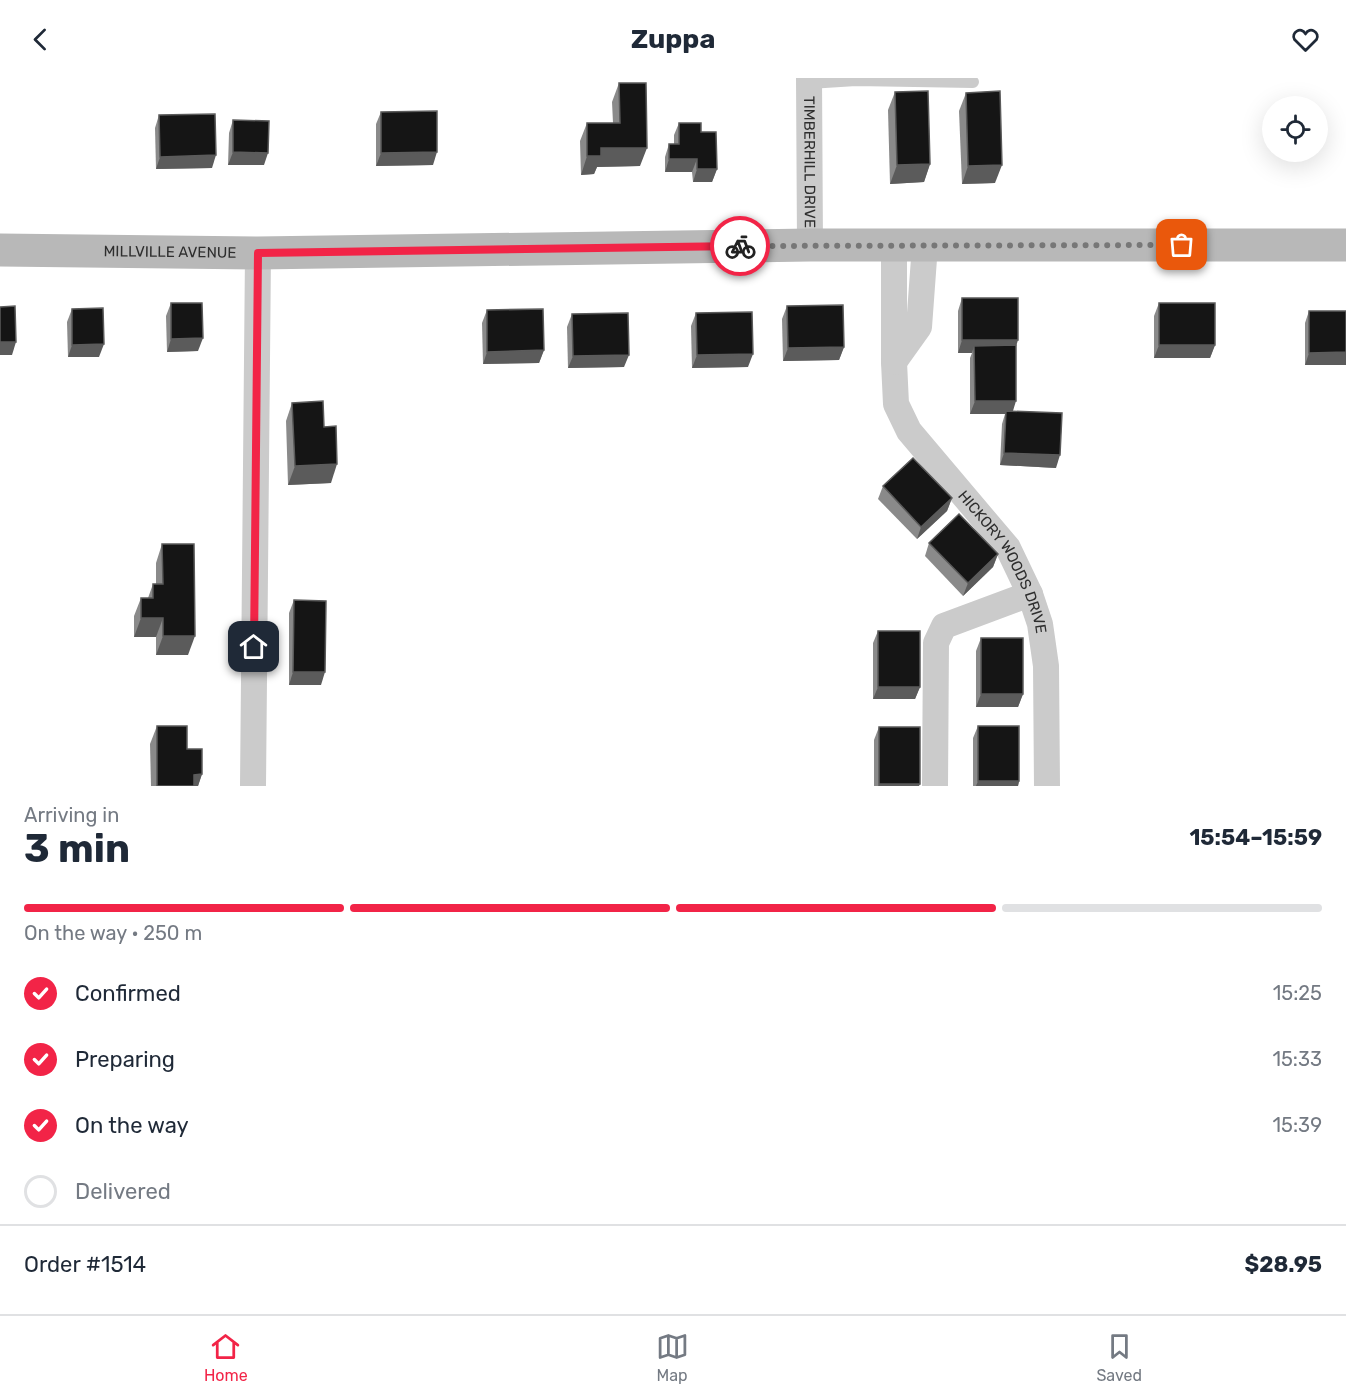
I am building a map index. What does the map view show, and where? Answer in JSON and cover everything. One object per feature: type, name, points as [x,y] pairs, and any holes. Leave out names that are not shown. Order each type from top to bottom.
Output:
[{"type":"main road","name":"MILLVILLE AVENUE","points":[[0,250],[258,253],[810,245],[1346,245]]},
{"type":"street","name":"TIMBERHILL DRIVE","points":[[809,80],[810,245]]},
{"type":"street","name":"HICKORY WOODS DRIVE","points":[[909,245],[919,327],[894,362],[896,404],[909,431],[1008,548],[1030,594],[1040,624],[1046,666],[1047,786]]},
{"type":"street","points":[[253,786],[258,253]]},
{"type":"street","points":[[935,786],[936,643],[944,626],[1030,594]]},
{"type":"lane","points":[[809,80],[973,82]]},
{"type":"building","points":[[619,83],[646,83],[647,148],[601,148],[601,156],[587,156],[587,123],[620,123]]},
{"type":"building","points":[[928,91],[930,164],[897,165],[895,92]]},
{"type":"building","points":[[1000,91],[1002,165],[968,166],[966,93]]},
{"type":"building","points":[[437,111],[437,152],[381,153],[381,112]]},
{"type":"building","points":[[215,114],[216,155],[160,157],[159,115]]},
{"type":"building","points":[[233,120],[269,121],[268,153],[233,152]]},
{"type":"building","points":[[679,123],[701,123],[701,132],[716,132],[717,169],[697,169],[697,159],[669,159],[669,144],[679,144]]},
{"type":"building","points":[[962,298],[1018,298],[1018,340],[962,340]]},
{"type":"building","points":[[171,303],[202,303],[203,338],[171,339]]},
{"type":"building","points":[[1159,303],[1215,303],[1215,345],[1159,345]]},
{"type":"building","points":[[843,305],[844,347],[788,348],[787,306]]},
{"type":"building","points":[[15,306],[16,342],[0,342],[0,307]]},
{"type":"building","points":[[103,308],[104,344],[72,345],[72,309]]},
{"type":"building","points":[[543,309],[544,350],[487,352],[487,310]]},
{"type":"building","points":[[1309,311],[1346,311],[1346,352],[1309,353]]},
{"type":"building","points":[[752,312],[753,354],[697,355],[696,313]]},
{"type":"building","points":[[628,313],[629,355],[573,356],[572,314]]},
{"type":"building","points":[[1016,345],[1016,401],[975,401],[974,346]]},
{"type":"building","points":[[323,401],[324,427],[336,426],[337,464],[295,466],[292,403]]},
{"type":"building","points":[[1006,411],[1062,413],[1060,455],[1004,453]]},
{"type":"building","points":[[913,458],[952,498],[921,527],[883,486]]},
{"type":"building","points":[[959,514],[998,554],[968,583],[929,543]]},
{"type":"building","points":[[162,544],[194,544],[195,636],[163,636],[163,618],[141,618],[141,598],[153,598],[153,584],[163,584]]},
{"type":"building","points":[[294,600],[326,601],[325,672],[293,672]]},
{"type":"building","points":[[878,631],[920,631],[920,687],[878,687]]},
{"type":"building","points":[[981,638],[1023,638],[1023,694],[981,694]]},
{"type":"building","points":[[157,726],[187,726],[187,749],[202,749],[202,774],[194,775],[194,786],[157,786]]},
{"type":"building","points":[[978,726],[1019,726],[1019,781],[978,781]]},
{"type":"building","points":[[879,727],[920,727],[920,784],[879,784]]},
{"type":"way so far","points":[[740,246],[1182,245]]},
{"type":"route","points":[[254,647],[258,253],[740,246]]}]
